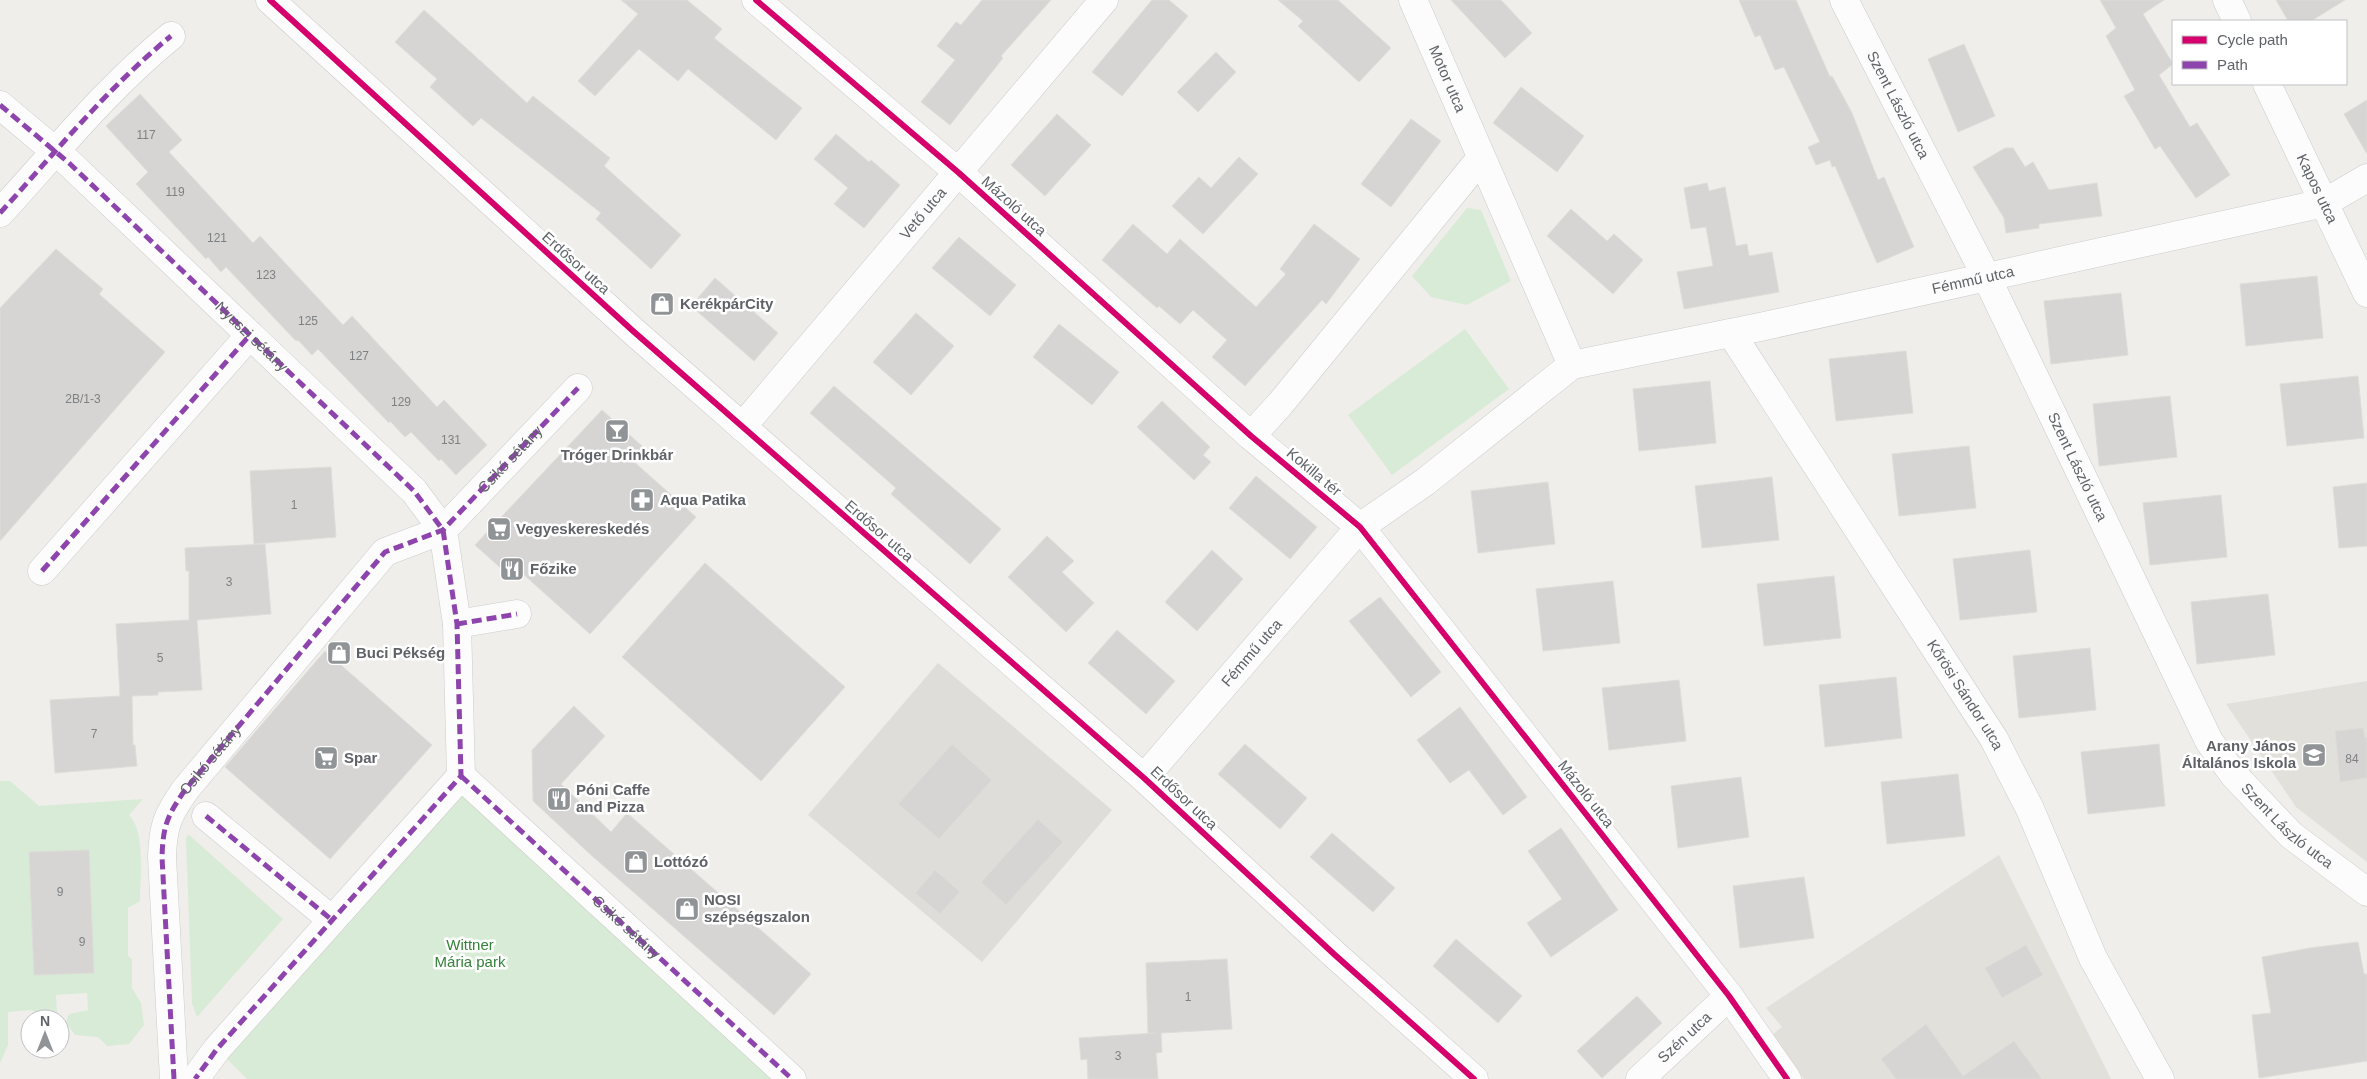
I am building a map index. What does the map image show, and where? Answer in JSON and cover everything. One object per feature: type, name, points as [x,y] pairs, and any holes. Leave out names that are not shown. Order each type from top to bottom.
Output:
[{"type":"street","name":"Erdősor utca","points":[[270,0],[633,331],[1144,778],[1335,955],[1474,1079]]},
{"type":"street","name":"Mázoló utca","points":[[756,0],[958,173],[1251,436]]},
{"type":"street","name":"Vető utca","points":[[742,427],[1104,0]]},
{"type":"street","name":"Motor utca","points":[[1413,0],[1481,158]]},
{"type":"street","name":"Szent László utca","points":[[1844,0],[1987,278],[2209,741],[2234,775],[2291,835],[2367,892]]},
{"type":"street","points":[[2227,0],[2237,20]]},
{"type":"street","points":[[0,213],[55,150],[140,62],[171,36]]},
{"type":"street","name":"Kapos utca","points":[[2267,85],[2367,293]]},
{"type":"street","name":"Nyuszi sétány","points":[[0,105],[55,150],[414,491],[443,530]]},
{"type":"street","points":[[1251,436],[1281,403],[1481,158],[1572,365],[1425,482],[1360,527]]},
{"type":"street","name":"Fémmű utca","points":[[1572,365],[1987,278],[2324,203],[2367,178]]},
{"type":"street","name":"Kőrösi Sándor utca","points":[[1731,333],[1994,739],[2030,809],[2093,958],[2160,1079]]},
{"type":"street","points":[[42,572],[250,335]]},
{"type":"street","name":"Csikó sétány","points":[[174,1079],[162,857],[163,830],[172,809],[185,790],[385,552],[443,530],[578,388]]},
{"type":"street","name":"Kokilla tér","points":[[1251,436],[1360,527]]},
{"type":"street","name":"Mázoló utca","points":[[1360,527],[1729,996],[1787,1079]]},
{"type":"street","name":"Fémmű utca","points":[[1144,778],[1360,527]]},
{"type":"street","points":[[195,1079],[217,1049],[461,776],[457,624],[443,530]]},
{"type":"street","points":[[457,624],[517,614]]},
{"type":"street","name":"Csikó sétány","points":[[461,776],[792,1079]]},
{"type":"street","points":[[206,816],[332,920]]},
{"type":"street","name":"Szén utca","points":[[1640,1079],[1729,996]]},
{"type":"shaded area","points":[[938,663],[1112,810],[982,962],[808,815]]},
{"type":"shaded area","name":"Arany János Általános Iskola","points":[[2367,681],[2367,862],[2296,807],[2226,704]]},
{"type":"shaded area","points":[[1999,855],[2111,1079],[1804,1079],[1772,1035],[1782,1027],[1766,1008]]},
{"type":"green space","points":[[1467,208],[1481,210],[1511,281],[1467,305],[1431,297],[1412,276]]},
{"type":"green space","points":[[1465,329],[1509,389],[1392,475],[1348,415]]},
{"type":"green space","name":"Wittner Mária park","points":[[461,776],[792,1079],[247,1079],[217,1049]]},
{"type":"green space","points":[[0,781],[10,781],[39,806],[143,799],[129,815],[138,832],[141,868],[140,901],[128,908],[128,956],[132,959],[132,988],[141,1003],[144,1025],[129,1044],[107,1046],[98,1037],[75,1035],[70,1028],[70,1014],[88,1010],[87,993],[56,995],[57,1009],[20,1009],[20,1011],[8,1012],[8,1045],[0,1063]]},
{"type":"green space","points":[[188,834],[283,919],[197,1017],[192,1003],[186,839]]},
{"type":"building","points":[[621,0],[687,0],[722,29],[714,38],[802,108],[776,140],[688,69],[678,81],[639,49],[595,96],[578,81],[638,14]]},
{"type":"building","points":[[982,0],[1051,0],[1001,56],[1003,58],[950,125],[921,102],[955,60],[937,46],[956,22],[961,25]]},
{"type":"building","points":[[1152,0],[1169,0],[1188,16],[1122,96],[1092,72]]},
{"type":"building","points":[[1278,0],[1338,0],[1391,48],[1359,82],[1298,26],[1303,21]]},
{"type":"building","points":[[1451,0],[1501,0],[1532,33],[1505,58]]},
{"type":"building","points":[[1739,0],[1796,0],[1830,77],[1832,76],[1852,113],[1878,180],[1884,177],[1914,247],[1877,263],[1835,166],[1832,167],[1830,160],[1816,165],[1808,147],[1820,142],[1784,67],[1775,70],[1760,35],[1755,37]]},
{"type":"building","points":[[2100,0],[2164,0],[2143,14],[2172,62],[2172,65],[2159,75],[2190,127],[2197,123],[2230,175],[2196,198],[2160,146],[2155,149],[2124,96],[2135,90],[2106,36],[2116,28]]},
{"type":"building","points":[[2276,0],[2345,0],[2313,20],[2287,20]]},
{"type":"building","points":[[424,10],[527,103],[533,96],[610,158],[604,166],[681,235],[651,269],[596,219],[601,213],[481,118],[473,126],[430,87],[437,79],[395,42]]},
{"type":"building","points":[[1964,44],[1995,116],[1958,132],[1928,59]]},
{"type":"building","points":[[1216,52],[1236,72],[1198,112],[1177,92]]},
{"type":"building","points":[[1521,87],[1584,136],[1557,172],[1493,123]]},
{"type":"building","points":[[140,94],[182,140],[169,152],[253,243],[260,236],[343,325],[352,316],[437,407],[444,400],[487,445],[456,475],[441,459],[439,461],[411,432],[405,437],[390,421],[389,423],[318,349],[312,355],[298,340],[296,341],[226,267],[221,272],[208,257],[206,259],[136,184],[148,172],[106,126]]},
{"type":"building","points":[[2367,100],[2367,154],[2344,114]]},
{"type":"building","points":[[1057,114],[1091,145],[1045,196],[1011,165]]},
{"type":"building","points":[[1411,119],[1441,141],[1391,207],[1361,184]]},
{"type":"building","points":[[836,134],[900,185],[864,228],[834,204],[848,188],[814,159]]},
{"type":"building","points":[[2005,148],[2013,148],[2025,167],[2033,162],[2049,190],[2097,183],[2102,216],[2039,224],[2039,228],[2006,233],[2004,218],[1973,167]]},
{"type":"building","points":[[1239,157],[1258,174],[1203,234],[1172,206],[1199,177],[1211,188]]},
{"type":"building","points":[[1707,183],[1709,191],[1725,187],[1736,246],[1747,244],[1749,256],[1772,252],[1779,292],[1684,309],[1677,272],[1713,266],[1706,227],[1691,229],[1684,188]]},
{"type":"building","points":[[1571,209],[1607,241],[1614,234],[1643,260],[1613,294],[1547,236]]},
{"type":"building","points":[[1133,224],[1167,254],[1180,239],[1256,307],[1286,274],[1280,269],[1314,224],[1360,259],[1326,304],[1322,300],[1245,386],[1212,357],[1227,340],[1193,310],[1180,324],[1159,306],[1157,308],[1102,260]]},
{"type":"building","points":[[959,237],[1016,285],[990,316],[932,268]]},
{"type":"building","points":[[56,249],[103,289],[99,294],[165,352],[0,541],[0,308]]},
{"type":"building","points":[[2317,276],[2323,338],[2246,346],[2240,284]]},
{"type":"building","points":[[715,278],[778,333],[754,361],[691,306]]},
{"type":"building","points":[[2121,293],[2128,355],[2051,364],[2044,301]]},
{"type":"building","points":[[916,313],[954,346],[911,395],[873,362]]},
{"type":"building","points":[[1059,324],[1119,372],[1092,405],[1033,357]]},
{"type":"building","points":[[1906,351],[1913,413],[1836,421],[1829,359]]},
{"type":"building","points":[[2358,376],[2364,438],[2287,446],[2280,384]]},
{"type":"building","points":[[1710,381],[1716,443],[1639,451],[1633,389]]},
{"type":"building","points":[[834,386],[1001,529],[970,564],[891,494],[896,488],[810,413]]},
{"type":"building","points":[[2170,396],[2177,457],[2099,466],[2093,404]]},
{"type":"building","points":[[1162,401],[1210,447],[1203,455],[1211,462],[1194,480],[1137,427]]},
{"type":"building","points":[[602,410],[643,447],[632,460],[696,517],[590,634],[522,573],[515,581],[475,545]]},
{"type":"building","points":[[1969,446],[1976,508],[1899,516],[1892,454]]},
{"type":"building","points":[[331,467],[336,537],[254,544],[250,471]]},
{"type":"building","points":[[1256,476],[1317,527],[1290,559],[1229,508]]},
{"type":"building","points":[[1772,477],[1779,540],[1702,548],[1695,486]]},
{"type":"building","points":[[1548,482],[1555,544],[1478,553],[1471,491]]},
{"type":"building","points":[[2367,483],[2367,546],[2339,548],[2333,487]]},
{"type":"building","points":[[2221,495],[2227,557],[2150,565],[2143,503]]},
{"type":"building","points":[[1047,536],[1074,561],[1062,572],[1094,603],[1066,632],[1008,577]]},
{"type":"building","points":[[265,544],[271,614],[197,620],[202,690],[158,692],[158,695],[132,696],[133,745],[135,745],[137,766],[55,773],[50,700],[120,696],[116,624],[189,620],[189,571],[186,571],[185,548]]},
{"type":"building","points":[[1212,550],[1243,579],[1197,631],[1165,602]]},
{"type":"building","points":[[2030,550],[2037,612],[1960,620],[1953,559]]},
{"type":"building","points":[[705,563],[845,687],[761,781],[622,657]]},
{"type":"building","points":[[1834,576],[1841,638],[1764,646],[1757,584]]},
{"type":"building","points":[[1613,581],[1620,643],[1543,651],[1536,589]]},
{"type":"building","points":[[2268,594],[2275,655],[2197,664],[2191,602]]},
{"type":"building","points":[[1380,597],[1441,672],[1411,697],[1349,621]]},
{"type":"building","points":[[1117,630],[1175,681],[1146,714],[1088,663]]},
{"type":"building","points":[[2090,648],[2096,710],[2019,718],[2013,656]]},
{"type":"building","name":"Spar","points":[[325,651],[432,745],[330,859],[225,767]]},
{"type":"building","points":[[1896,677],[1902,738],[1825,747],[1819,685]]},
{"type":"building","points":[[1679,680],[1686,741],[1609,750],[1602,688]]},
{"type":"building","points":[[574,706],[605,736],[561,784],[611,832],[627,813],[811,974],[774,1015],[591,855],[533,801],[532,750]]},
{"type":"building","points":[[1460,707],[1527,797],[1503,815],[1469,770],[1450,783],[1417,740]]},
{"type":"building","points":[[2363,728],[2365,738],[2367,737],[2367,778],[2340,782],[2335,731]]},
{"type":"building","points":[[952,744],[992,780],[939,839],[898,804]]},
{"type":"building","points":[[1245,744],[1307,798],[1280,829],[1218,774]]},
{"type":"building","points":[[2159,744],[2165,806],[2088,814],[2081,752]]},
{"type":"building","points":[[1958,774],[1965,836],[1887,844],[1881,782]]},
{"type":"building","points":[[1741,777],[1749,837],[1678,848],[1671,786]]},
{"type":"building","points":[[1038,819],[1063,842],[1006,905],[981,882]]},
{"type":"building","points":[[1561,828],[1618,910],[1551,957],[1527,923],[1562,899],[1528,851]]},
{"type":"building","points":[[1332,833],[1395,888],[1373,912],[1310,857]]},
{"type":"building","points":[[89,850],[94,973],[34,975],[29,852]]},
{"type":"building","points":[[935,870],[960,892],[940,914],[915,893]]},
{"type":"building","points":[[1804,877],[1814,938],[1740,948],[1733,886]]},
{"type":"building","points":[[1456,939],[1522,996],[1498,1023],[1433,966]]},
{"type":"building","points":[[2358,942],[2364,974],[2367,974],[2367,1061],[2259,1078],[2252,1015],[2271,1013],[2262,957]]},
{"type":"building","points":[[2026,945],[2043,975],[2002,998],[1985,968]]},
{"type":"building","points":[[1227,959],[1232,1029],[1161,1033],[1162,1052],[1156,1053],[1158,1079],[1088,1079],[1087,1059],[1081,1060],[1079,1038],[1148,1033],[1146,963]]},
{"type":"building","points":[[1637,996],[1662,1023],[1602,1078],[1577,1051]]},
{"type":"building","points":[[1926,1024],[1963,1076],[2014,1041],[2042,1079],[1896,1079],[1881,1059]]},
{"type":"marked path","points":[[0,213],[103,99],[171,36]]},
{"type":"marked path","points":[[0,105],[69,163],[414,491],[443,530],[457,624],[461,776],[217,1049],[195,1079]]},
{"type":"marked path","points":[[42,571],[250,335]]},
{"type":"marked path","points":[[174,1079],[162,857],[163,837],[174,807],[185,790],[385,552],[443,530],[578,388]]},
{"type":"marked path","points":[[457,624],[517,614]]},
{"type":"marked path","points":[[461,776],[792,1079]]},
{"type":"marked path","points":[[206,816],[332,920]]},
{"type":"cycle path","points":[[270,0],[633,331],[1144,778],[1335,955],[1474,1079]]},
{"type":"cycle path","points":[[756,0],[959,173],[1251,436],[1360,527],[1729,996],[1787,1079]]},
{"type":"place","name":"KerékpárCity","points":[[662,304]]},
{"type":"place","name":"Tróger Drinkbár","points":[[617,431]]},
{"type":"place","name":"Aqua Patika","points":[[642,500]]},
{"type":"place","name":"Vegyeskereskedés","points":[[499,529]]},
{"type":"place","name":"Főzike","points":[[512,569]]},
{"type":"place","name":"Buci Pékség","points":[[339,653]]},
{"type":"place","name":"Arany János Általános Iskola","points":[[2314,755]]},
{"type":"place","name":"Spar","points":[[326,758]]},
{"type":"place","name":"Póni Caffe and Pizza","points":[[559,799]]},
{"type":"place","name":"Lottózó","points":[[636,862]]},
{"type":"place","name":"NOSI szépségszalon","points":[[687,909]]}]
